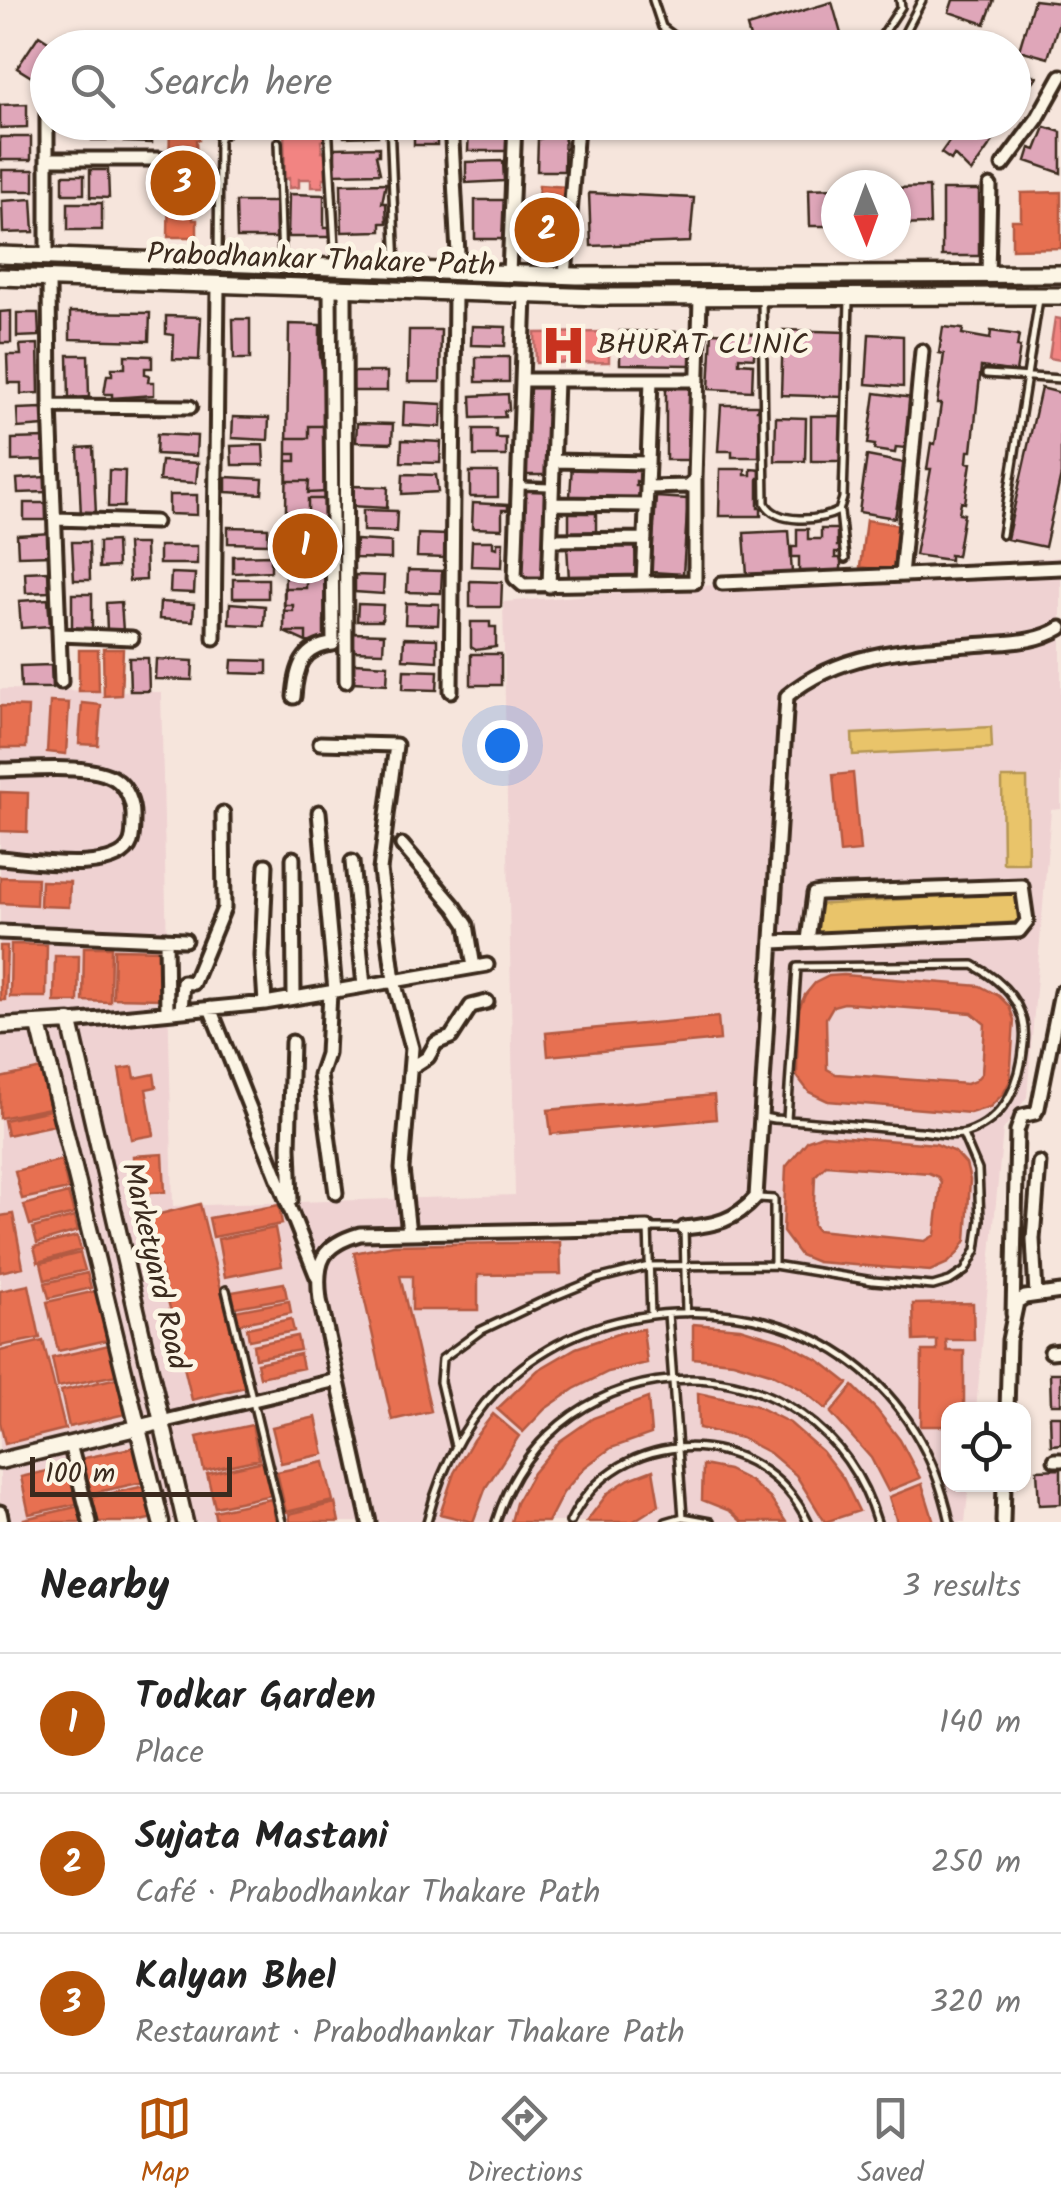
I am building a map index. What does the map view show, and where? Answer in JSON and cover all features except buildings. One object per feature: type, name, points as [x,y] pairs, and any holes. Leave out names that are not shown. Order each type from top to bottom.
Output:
[{"type":"main road","name":"Prabodhankar Thakare Path","points":[[0,255],[565,276],[1061,274]]},
{"type":"main road","name":"Prabodhankar Thakare Path","points":[[0,277],[525,296],[1061,296]]},
{"type":"street","points":[[1031,128],[1061,76]]},
{"type":"street","points":[[47,140],[48,258]]},
{"type":"street","points":[[452,140],[460,272]]},
{"type":"street","points":[[509,274],[514,140]]},
{"type":"street","points":[[565,276],[576,140]]},
{"type":"street","points":[[1003,165],[1022,140]]},
{"type":"street","points":[[47,159],[160,159]]},
{"type":"street","points":[[988,275],[990,186]]},
{"type":"street","points":[[600,276],[600,297]]},
{"type":"street","points":[[49,279],[61,682]]},
{"type":"street","points":[[214,638],[218,286]]},
{"type":"street","points":[[337,290],[346,681]]},
{"type":"street","points":[[294,697],[304,657],[316,646],[333,644],[337,290]]},
{"type":"street","points":[[451,691],[455,294]]},
{"type":"street","points":[[525,296],[515,578],[524,586],[695,582],[700,298]]},
{"type":"street","points":[[901,575],[922,351]]},
{"type":"street","points":[[522,380],[698,380]]},
{"type":"street","points":[[550,586],[556,380]]},
{"type":"street","points":[[643,583],[651,380]]},
{"type":"street","points":[[50,406],[190,407]]},
{"type":"street","points":[[554,461],[648,464]]},
{"type":"street","points":[[648,487],[688,486],[695,480]]},
{"type":"street","points":[[552,504],[646,505]]},
{"type":"street","points":[[54,519],[155,522]]},
{"type":"street","points":[[551,540],[645,539]]},
{"type":"street","points":[[722,583],[1061,568]]},
{"type":"street","points":[[684,1228],[716,1226],[742,1214],[756,1198],[787,696],[833,667],[886,652],[1020,641],[1046,637],[1061,628]]},
{"type":"street","points":[[60,636],[132,638]]},
{"type":"street","points":[[320,743],[396,745],[380,870],[394,980],[408,1024],[411,1068],[402,1169],[408,1233]]},
{"type":"street","points":[[0,770],[65,770],[114,778],[128,793],[134,814],[130,844],[118,857],[94,864],[0,858]]},
{"type":"street","points":[[181,1011],[183,982],[193,983],[224,908],[222,812]]},
{"type":"street","points":[[319,812],[332,991],[327,1054],[320,1075],[336,1193]]},
{"type":"street","points":[[0,1026],[264,1003],[481,966],[461,916],[402,846]]},
{"type":"street","points":[[293,858],[294,998]]},
{"type":"street","points":[[352,862],[364,986]]},
{"type":"street","points":[[264,1003],[266,866]]},
{"type":"street","points":[[773,942],[1020,931],[1028,921],[1026,899],[1022,886],[814,894],[808,940]]},
{"type":"street","points":[[0,932],[185,940]]},
{"type":"street","points":[[166,939],[166,1012]]},
{"type":"street","points":[[1007,1402],[1017,1132],[1022,1116],[1035,1113],[1038,1108],[1055,1044],[1061,992]]},
{"type":"street","points":[[411,1068],[428,1058],[436,1043],[451,1038],[470,1006],[487,1002]]},
{"type":"street","points":[[210,1008],[317,1278],[369,1522]]},
{"type":"street","name":"Marketyard Road","points":[[70,1022],[186,1522]]},
{"type":"street","name":"Marketyard Road","points":[[39,1025],[161,1522]]},
{"type":"street","points":[[289,1203],[292,1042]]},
{"type":"street","points":[[1036,1295],[1033,1239],[1040,1163]]},
{"type":"street","points":[[317,1278],[327,1249],[337,1240],[360,1234],[648,1228]]},
{"type":"street","points":[[1012,1314],[1017,1302],[1061,1292]]},
{"type":"street","points":[[0,1461],[337,1380]]},
{"type":"street","points":[[70,1444],[90,1522]]},
{"type":"street","points":[[1003,1522],[1004,1492]]},
{"type":"street","points":[[0,1512],[2,1522]]},
{"type":"lane","points":[[653,0],[666,30]]},
{"type":"lane","points":[[885,30],[900,7],[900,0]]},
{"type":"lane","points":[[906,30],[922,0]]},
{"type":"lane","points":[[218,265],[220,140]]},
{"type":"lane","points":[[329,140],[336,269]]},
{"type":"lane","points":[[391,140],[396,270]]},
{"type":"lane","points":[[278,142],[282,267]]},
{"type":"lane","points":[[1002,535],[1040,296]]},
{"type":"lane","points":[[762,298],[765,503],[770,512],[781,516],[824,519],[840,509]]},
{"type":"lane","points":[[845,559],[840,509],[849,298]]},
{"type":"lane","points":[[986,374],[1061,379]]},
{"type":"lane","points":[[518,486],[553,487]]},
{"type":"lane","points":[[763,1117],[786,1120],[963,1134],[993,1119],[1011,1097],[1020,1074],[1025,1038],[1014,998],[998,978],[974,965],[797,966],[786,1120]]},
{"type":"lane","points":[[455,1446],[439,1368],[450,1351],[480,1331],[576,1287],[649,1266],[774,1266],[873,1282],[932,1286],[950,1281],[965,1271],[976,1250],[980,1220],[978,1170],[963,1134]]},
{"type":"lane","points":[[756,1198],[774,1199],[774,1266]]},
{"type":"lane","points":[[651,1315],[648,1228],[684,1228],[686,1313]]},
{"type":"lane","points":[[226,1290],[282,1522]]},
{"type":"lane","points":[[427,1522],[442,1470],[455,1446],[484,1402],[524,1364],[549,1347],[604,1323],[651,1315],[725,1312],[772,1322],[827,1343],[849,1358],[890,1398],[923,1443],[945,1496],[950,1522]]},
{"type":"lane","points":[[668,1314],[684,1518]]},
{"type":"lane","points":[[496,1522],[513,1477],[552,1428],[607,1396],[672,1379],[730,1384],[770,1398],[804,1416],[837,1443],[851,1462],[878,1522]]},
{"type":"lane","points":[[570,1522],[585,1497],[616,1467],[635,1457],[678,1446],[716,1448],[755,1463],[787,1490],[808,1522]]},
{"type":"lane","points":[[666,1522],[684,1518],[710,1522]]},
{"type":"shaded area","points":[[1061,557],[1061,809],[1051,810],[1027,1097],[1003,1130],[977,1402],[941,1402],[941,1492],[968,1492],[965,1522],[0,1522],[0,689],[161,692],[173,1206],[515,1195],[503,602]]},
{"type":"place","name":"Kalyan Bhel","points":[[183,183]]},
{"type":"place","name":"Sujata Mastani","points":[[547,230]]},
{"type":"place","name":"BHURAT CLINIC","points":[[564,346]]},
{"type":"place","name":"Todkar Garden","points":[[305,546]]}]
